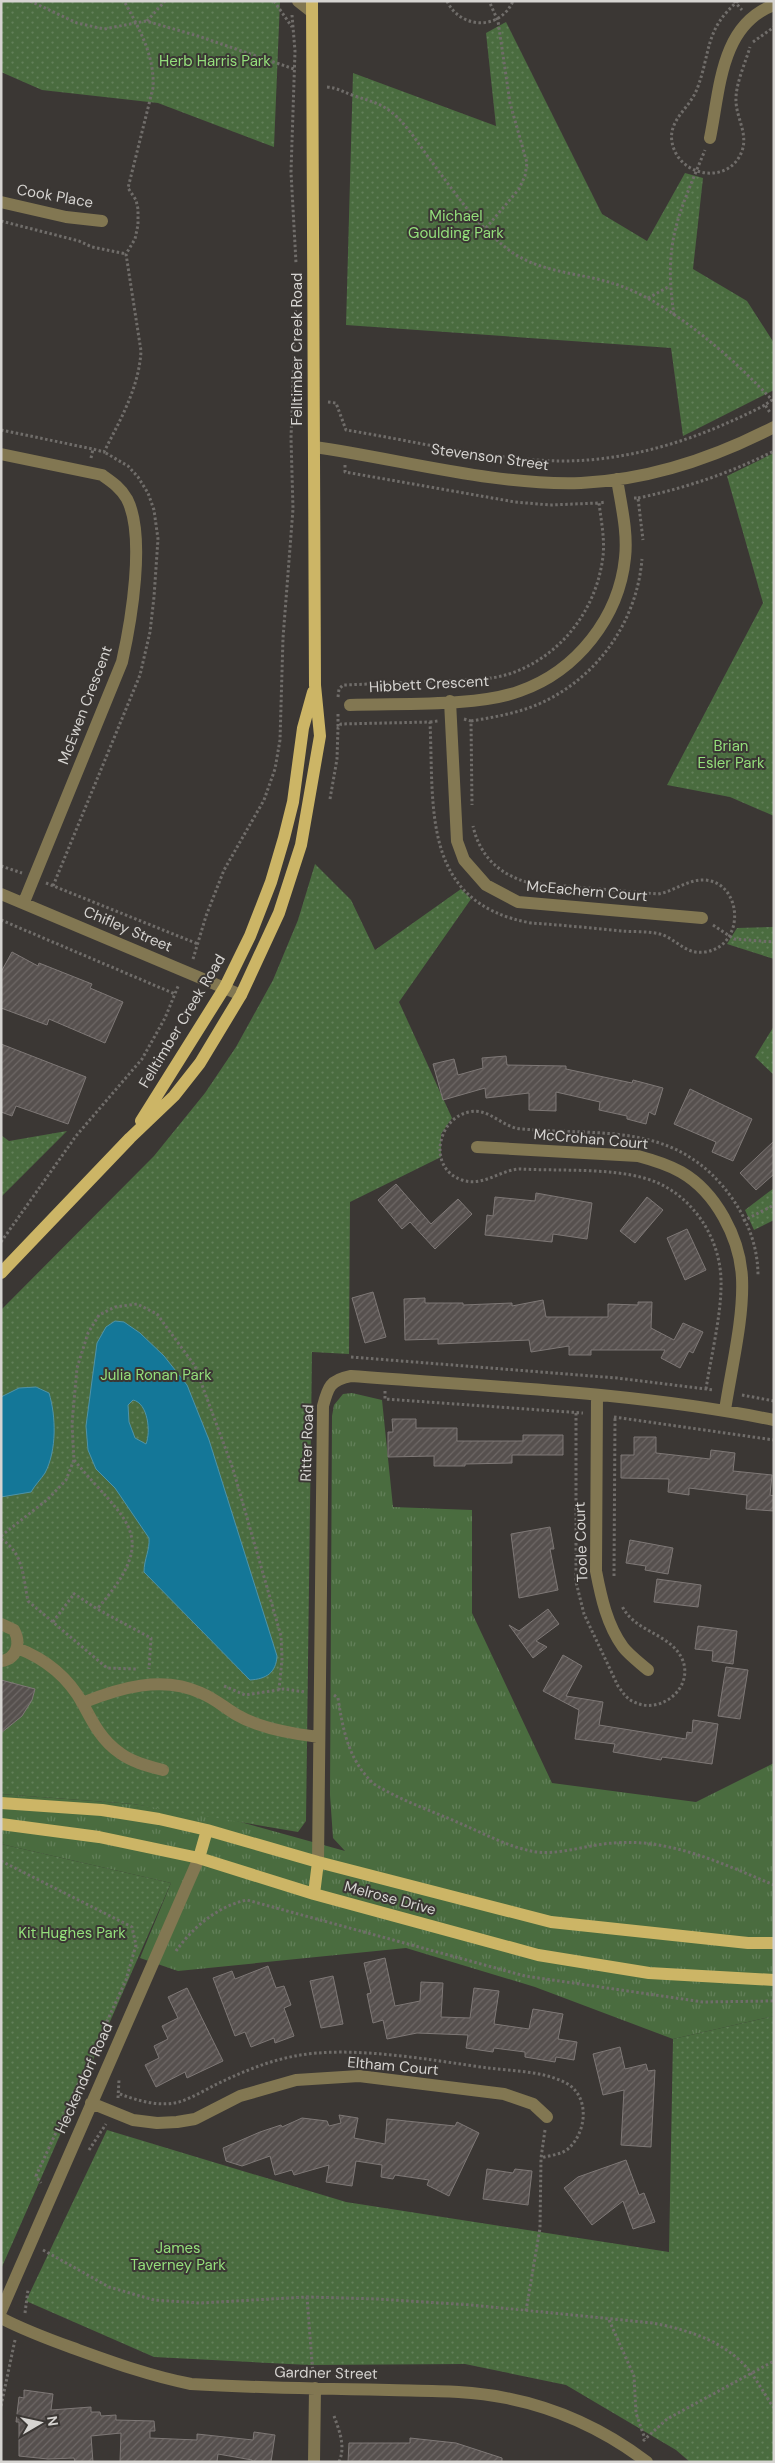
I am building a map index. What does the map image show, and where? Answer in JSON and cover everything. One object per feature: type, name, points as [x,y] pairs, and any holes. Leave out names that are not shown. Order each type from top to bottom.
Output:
[{"type":"main road","name":"Felltimber Creek Road","points":[[1,1273],[130,1138],[174,1096],[200,1063],[241,995],[279,914],[301,845],[320,736],[315,685],[312,5]]},
{"type":"main road","name":"Felltimber Creek Road","points":[[130,1138],[225,987],[250,936],[271,882],[284,838],[293,802],[303,728],[315,685]]},
{"type":"main road","name":"Melrose Drive","points":[[1,1803],[102,1810],[207,1830],[318,1862],[551,1922],[748,1943],[774,1943]]},
{"type":"main road","name":"Melrose Drive","points":[[1,1824],[99,1837],[198,1858],[314,1894],[538,1955],[649,1973],[774,1980]]},
{"type":"main road","points":[[198,1858],[207,1830]]},
{"type":"main road","points":[[314,1894],[318,1862]]},
{"type":"street","points":[[295,6],[312,5]]},
{"type":"street","points":[[710,138],[728,52],[735,36],[758,13],[774,5]]},
{"type":"street","name":"Cook Place","points":[[1,202],[66,217],[102,221]]},
{"type":"street","name":"Stevenson Street","points":[[314,447],[516,480],[582,483],[617,479],[663,470],[702,459],[741,444],[774,427]]},
{"type":"street","name":"McEwen Crescent","points":[[1,454],[88,471],[102,476],[116,485],[126,497],[133,514],[136,552],[129,631],[122,662],[24,902]]},
{"type":"street","name":"Hibbett Crescent","points":[[344,704],[484,699],[520,692],[556,673],[582,650],[606,621],[619,590],[626,558],[625,530],[617,479]]},
{"type":"street","name":"McEachern Court","points":[[450,701],[457,841],[464,860],[486,885],[518,902],[702,918]]},
{"type":"street","name":"Chifley Street","points":[[1,894],[24,902],[241,995]]},
{"type":"street","name":"McCrohan Court","points":[[477,1148],[638,1156],[682,1172],[699,1186],[716,1205],[729,1228],[738,1252],[742,1277],[725,1410]]},
{"type":"street","name":"Ritter Road","points":[[318,1862],[323,1406],[328,1388],[338,1378],[351,1376],[384,1378],[597,1396],[725,1410],[774,1420]]},
{"type":"street","name":"Toole Court","points":[[597,1396],[596,1570],[600,1595],[611,1627],[623,1648],[648,1670]]},
{"type":"street","points":[[1,1624],[14,1630],[18,1641],[18,1648],[11,1658],[1,1661]]},
{"type":"street","points":[[18,1648],[36,1655],[55,1668],[70,1684],[96,1728],[120,1754],[138,1763],[163,1770]]},
{"type":"street","points":[[82,1703],[114,1690],[137,1686],[160,1684],[182,1687],[201,1692],[239,1716],[256,1724],[299,1735],[319,1736]]},
{"type":"street","name":"Heckendorf Road","points":[[1,2311],[198,1858]]},
{"type":"street","name":"Eltham Court","points":[[90,2103],[133,2120],[157,2123],[177,2122],[196,2119],[240,2096],[296,2080],[359,2076],[504,2094],[533,2104],[547,2118]]},
{"type":"street","name":"Gardner Street","points":[[1,2318],[18,2327],[154,2376],[191,2384],[461,2392],[506,2398],[559,2414],[619,2442],[630,2457],[647,2462]]},
{"type":"street","points":[[314,2462],[315,2388]]},
{"type":"path","points":[[30,1],[77,23],[104,28],[146,21],[198,36],[294,70]]},
{"type":"path","points":[[1,430],[104,452],[125,411],[140,365],[141,351],[126,254],[135,239],[138,225],[136,200],[128,188],[153,88],[154,76],[145,42],[124,1]]},
{"type":"path","points":[[146,21],[165,1]]},
{"type":"path","points":[[274,1],[293,28]]},
{"type":"path","points":[[447,1],[453,12],[468,21],[481,24],[503,15],[513,1]]},
{"type":"path","points":[[486,228],[519,189],[525,176],[526,163],[510,103],[497,18],[489,1]]},
{"type":"path","points":[[295,6],[291,172],[296,265]]},
{"type":"path","points":[[292,401],[336,403],[346,430],[515,458],[562,460],[597,459],[658,448],[691,438],[773,400],[746,373],[674,315],[648,298],[604,281],[541,267],[516,255],[463,205],[406,126],[392,112],[367,98],[351,95],[341,88],[294,86]]},
{"type":"path","points":[[674,315],[670,286],[670,251],[677,219],[710,138]]},
{"type":"path","points":[[1,221],[79,241],[92,247],[126,254]]},
{"type":"path","points":[[648,298],[670,286]]},
{"type":"path","points":[[1,1242],[76,1136],[142,1059],[165,1018],[198,944],[224,870],[264,800],[275,769],[280,740],[283,638],[293,509],[292,401],[296,290]]},
{"type":"path","points":[[765,405],[774,419]]},
{"type":"path","points":[[88,471],[93,449]]},
{"type":"path","points":[[344,704],[339,689],[343,685],[491,677],[520,669],[550,652],[564,640],[581,620],[596,589],[604,550],[599,503],[638,498],[678,489],[716,477],[774,451]]},
{"type":"path","points":[[638,498],[643,549]]},
{"type":"path","points":[[338,728],[345,722],[430,722],[465,719],[471,721],[514,713],[536,705],[565,690],[585,674],[605,653],[625,620],[634,596],[642,558]]},
{"type":"path","points":[[330,799],[337,759],[338,711]]},
{"type":"path","points":[[471,721],[472,808]]},
{"type":"path","points":[[430,722],[434,820],[439,848],[447,867],[464,890],[484,908],[510,919],[531,923],[660,934],[686,950],[697,952],[713,950],[730,936],[735,921],[732,903],[723,888],[712,881],[699,880],[685,883],[670,892],[658,894],[530,883],[514,878],[491,863],[478,842],[472,818]]},
{"type":"path","points":[[1,866],[198,944]]},
{"type":"path","points":[[702,918],[734,939],[774,942]]},
{"type":"path","points":[[1,920],[175,994]]},
{"type":"path","points":[[706,1389],[721,1293],[721,1271],[712,1238],[697,1213],[689,1205],[656,1182],[625,1174],[512,1169],[485,1181],[461,1180],[449,1171],[442,1160],[440,1151],[443,1132],[448,1124],[458,1116],[476,1111],[484,1112],[518,1129],[635,1135],[690,1156],[708,1169],[721,1183],[745,1220],[757,1256],[758,1280]]},
{"type":"path","points":[[729,1228],[774,1205]]},
{"type":"path","points":[[155,1668],[119,1670],[108,1668],[78,1646],[28,1601],[23,1567],[17,1553],[1,1537],[48,1499],[66,1480],[74,1460],[72,1424],[77,1368],[88,1333],[99,1315],[115,1307],[137,1304],[157,1314],[196,1366],[212,1406],[254,1538],[279,1628],[282,1660],[279,1690]]},
{"type":"path","points":[[384,1378],[385,1399],[596,1414],[774,1440]]},
{"type":"path","points":[[745,1395],[746,1386]]},
{"type":"path","points":[[74,1460],[115,1505],[128,1524],[133,1545],[132,1558],[122,1579],[97,1609]]},
{"type":"path","points":[[53,1622],[74,1593],[97,1609],[150,1638],[149,1669]]},
{"type":"path","points":[[219,1684],[245,1695],[279,1690],[335,1695],[338,1698],[342,1723],[353,1758],[362,1773],[374,1784],[490,1836],[532,1852],[546,1852],[614,1842],[676,1848],[714,1860],[774,1885]]},
{"type":"path","points":[[1,1861],[132,1927],[134,1931],[136,1945],[126,1980],[36,2176],[41,2183],[53,2188]]},
{"type":"path","points":[[172,1960],[186,1936],[198,1925],[234,1903],[247,1900],[525,1976],[703,2002],[774,2001]]},
{"type":"path","points":[[86,2154],[96,2142],[112,2113],[120,2094],[119,2079],[123,2071]]},
{"type":"path","points":[[526,2311],[540,2228],[541,2158],[547,2118]]},
{"type":"path","points":[[47,2242],[43,2250],[109,2287],[154,2300],[200,2303],[306,2297],[377,2299],[652,2323],[681,2328],[736,2357],[752,2374],[774,2408]]},
{"type":"path","points":[[306,2297],[315,2388]]},
{"type":"path","points":[[609,2320],[634,2376],[636,2413],[645,2439]]},
{"type":"path","points":[[630,2457],[645,2439],[667,2419],[774,2361]]},
{"type":"path","points":[[334,2416],[341,2435],[342,2455],[339,2462]]},
{"type":"green space","name":"Herb Harris Park","points":[[1,1],[280,1],[274,147],[158,103],[42,90],[1,72]]},
{"type":"green space","name":"Michael Goulding Park","points":[[506,22],[602,214],[647,241],[685,173],[703,178],[693,269],[747,301],[774,343],[774,390],[683,436],[671,348],[346,325],[353,73],[496,126],[486,33]]},
{"type":"green space","name":"Brian Esler Park","points":[[774,453],[774,816],[730,797],[667,785],[763,603],[727,476]]},
{"type":"green space","name":"Julia Ronan Park","points":[[315,864],[351,900],[375,950],[461,889],[471,899],[399,1002],[452,1118],[441,1134],[441,1157],[350,1202],[349,1354],[312,1352],[306,1821],[298,1832],[133,1804],[1,1794],[1,1310],[154,1156],[205,1093],[236,1047],[273,980],[298,920]]},
{"type":"green space","points":[[774,927],[774,959],[727,944],[737,928]]},
{"type":"green space","points":[[774,1026],[774,1075],[755,1057]]},
{"type":"green space","points":[[67,1131],[1,1197],[1,1135],[9,1141]]},
{"type":"green space","points":[[774,1188],[774,1220],[754,1230],[745,1210]]},
{"type":"green space","points":[[352,1393],[382,1400],[393,1507],[472,1510],[472,1613],[552,1783],[696,1802],[774,1763],[774,2016],[673,2039],[535,1987],[406,1948],[178,1971],[140,1958],[171,1883],[1,1844],[1,1794],[133,1804],[219,1816],[345,1851],[333,1838],[330,1795],[332,1416],[334,1405],[343,1394]]},
{"type":"green space","name":"Kit Hughes Park","points":[[1,1844],[171,1883],[1,2269]]},
{"type":"green space","name":"James Taverney Park","points":[[774,2016],[774,2462],[690,2462],[676,2450],[566,2385],[465,2364],[309,2365],[154,2357],[26,2301],[107,2130],[346,2202],[669,2252],[673,2039]]},
{"type":"water","points":[[115,1321],[124,1322],[140,1333],[164,1356],[187,1385],[209,1440],[277,1656],[275,1667],[269,1674],[261,1678],[250,1680],[144,1572],[149,1538],[115,1488],[96,1469],[88,1450],[86,1426],[97,1343],[106,1327]],"holes":[[[133,1400],[142,1406],[147,1419],[148,1432],[146,1444],[135,1438],[129,1422],[128,1405]]]},
{"type":"water","points":[[36,1387],[49,1393],[53,1412],[54,1433],[49,1464],[45,1473],[31,1492],[1,1497],[1,1397],[19,1388]]},
{"type":"building","points":[[12,952],[38,966],[39,963],[92,984],[90,988],[123,1002],[105,1043],[49,1019],[47,1025],[1,1008],[1,972]]},
{"type":"building","points":[[1,1044],[86,1077],[68,1124],[16,1106],[12,1116],[1,1112]]},
{"type":"building","points":[[506,1056],[507,1065],[566,1066],[566,1069],[632,1083],[633,1080],[663,1088],[655,1115],[649,1112],[646,1124],[627,1119],[627,1116],[599,1110],[600,1102],[556,1092],[556,1111],[529,1110],[529,1093],[486,1098],[485,1088],[443,1100],[433,1064],[454,1059],[458,1075],[483,1068],[482,1058]]},
{"type":"building","points":[[690,1089],[752,1119],[733,1161],[712,1152],[716,1142],[674,1124]]},
{"type":"building","points":[[774,1141],[774,1174],[756,1190],[740,1173]]},
{"type":"building","points":[[396,1184],[431,1224],[458,1199],[472,1214],[435,1249],[410,1222],[402,1229],[378,1200]]},
{"type":"building","points":[[536,1193],[592,1203],[587,1239],[553,1234],[552,1242],[485,1235],[487,1215],[493,1216],[495,1197],[535,1201]]},
{"type":"building","points":[[647,1197],[663,1210],[635,1243],[620,1231]]},
{"type":"building","points":[[687,1229],[706,1270],[685,1280],[667,1238]]},
{"type":"building","points":[[373,1292],[386,1337],[365,1343],[352,1298]]},
{"type":"building","points":[[425,1298],[425,1303],[463,1303],[463,1305],[512,1303],[512,1306],[543,1300],[546,1317],[608,1317],[608,1304],[638,1305],[638,1302],[652,1302],[651,1328],[674,1340],[683,1323],[703,1332],[693,1353],[689,1351],[680,1368],[661,1358],[665,1350],[591,1350],[591,1355],[569,1355],[569,1346],[531,1352],[529,1340],[438,1344],[438,1339],[405,1340],[404,1299]]},
{"type":"building","points":[[392,1419],[416,1419],[416,1428],[457,1428],[457,1441],[523,1441],[523,1435],[563,1435],[563,1455],[512,1455],[512,1463],[465,1464],[465,1466],[434,1466],[434,1456],[388,1457],[388,1432],[393,1432]]},
{"type":"building","points":[[634,1437],[656,1437],[656,1453],[710,1459],[711,1450],[735,1453],[733,1471],[772,1475],[770,1495],[774,1496],[774,1511],[746,1509],[747,1495],[689,1488],[689,1495],[668,1492],[669,1479],[621,1478],[621,1455],[634,1455]]},
{"type":"building","points":[[550,1527],[554,1549],[550,1549],[558,1590],[519,1598],[511,1534]]},
{"type":"building","points":[[630,1540],[673,1548],[668,1574],[645,1570],[646,1566],[626,1563]]},
{"type":"building","points":[[657,1579],[701,1585],[698,1607],[654,1602]]},
{"type":"building","points":[[548,1609],[559,1624],[536,1641],[547,1647],[533,1658],[509,1625],[519,1631]]},
{"type":"building","points":[[698,1626],[737,1631],[733,1664],[712,1661],[713,1651],[695,1649]]},
{"type":"building","points":[[563,1655],[582,1666],[566,1696],[603,1702],[599,1725],[686,1739],[687,1732],[692,1733],[693,1720],[718,1724],[712,1764],[662,1757],[661,1760],[613,1752],[615,1744],[575,1739],[579,1710],[543,1691]]},
{"type":"building","points":[[726,1667],[748,1670],[740,1719],[718,1716]]},
{"type":"building","points":[[1,1680],[35,1689],[32,1700],[22,1716],[1,1733]]},
{"type":"building","points":[[385,1958],[395,2006],[420,2001],[421,1982],[443,1983],[441,2017],[470,2018],[474,1988],[499,1991],[494,2024],[529,2029],[533,2009],[563,2014],[558,2039],[577,2042],[574,2060],[556,2057],[555,2062],[525,2057],[525,2052],[494,2048],[493,2052],[466,2048],[468,2035],[417,2033],[387,2039],[383,2020],[373,2023],[367,1994],[371,1993],[364,1963]]},
{"type":"building","points":[[268,1966],[276,1988],[284,1986],[291,2005],[284,2008],[294,2036],[275,2043],[274,2038],[251,2047],[245,2032],[235,2036],[213,1978],[232,1971],[235,1979]]},
{"type":"building","points":[[333,1976],[343,2024],[321,2028],[310,1981]]},
{"type":"building","points":[[187,1988],[223,2061],[187,2078],[185,2072],[156,2087],[145,2065],[159,2058],[154,2046],[168,2039],[162,2026],[178,2018],[168,1997]]},
{"type":"building","points":[[620,2047],[625,2069],[646,2064],[648,2071],[655,2070],[651,2147],[621,2145],[624,2090],[603,2095],[593,2054]]},
{"type":"building","points":[[339,2115],[358,2118],[354,2138],[385,2144],[387,2119],[455,2126],[457,2122],[479,2133],[449,2196],[427,2185],[429,2180],[395,2175],[393,2179],[381,2177],[382,2165],[356,2161],[352,2186],[326,2182],[329,2165],[294,2175],[292,2170],[275,2175],[270,2156],[242,2166],[226,2161],[223,2148],[260,2132],[281,2125],[282,2127],[302,2118],[327,2121],[329,2126],[341,2123]]},
{"type":"building","points":[[626,2160],[639,2195],[644,2193],[655,2222],[633,2229],[623,2201],[592,2225],[564,2188],[578,2177]]},
{"type":"building","points":[[487,2169],[513,2173],[515,2169],[532,2171],[528,2205],[483,2199]]},
{"type":"building","points":[[24,2390],[53,2394],[51,2410],[91,2407],[91,2412],[100,2412],[101,2416],[116,2415],[116,2420],[154,2421],[155,2431],[150,2431],[150,2438],[197,2440],[197,2434],[253,2440],[254,2432],[275,2435],[271,2462],[252,2462],[252,2460],[218,2454],[217,2462],[120,2462],[121,2433],[91,2436],[93,2462],[75,2462],[74,2458],[48,2459],[19,2456],[19,2422],[16,2422],[19,2397],[24,2398]]},
{"type":"building","points":[[410,2438],[456,2443],[502,2458],[502,2462],[348,2462],[349,2443],[410,2443]]}]
